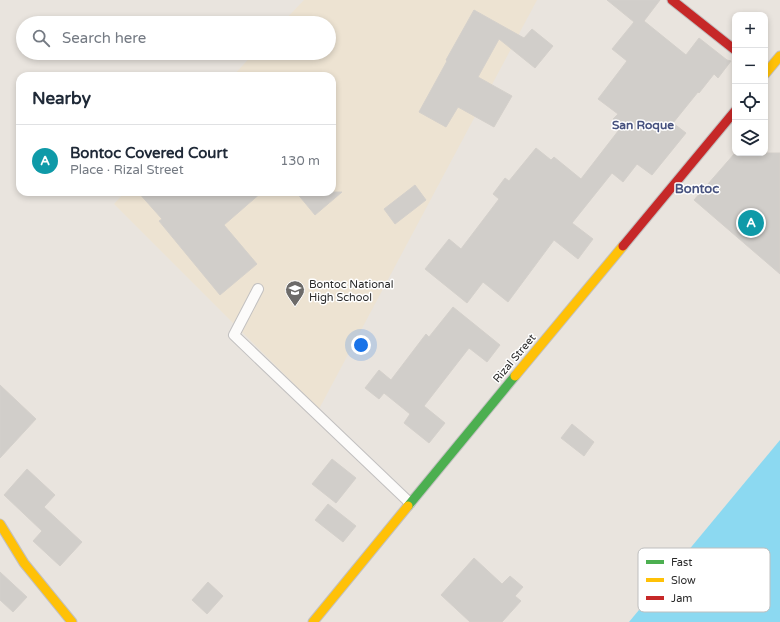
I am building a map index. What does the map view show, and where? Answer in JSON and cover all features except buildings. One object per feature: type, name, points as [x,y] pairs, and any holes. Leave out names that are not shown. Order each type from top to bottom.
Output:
[{"type":"main road","points":[[672,0],[732,48]]},
{"type":"main road","points":[[768,70],[780,56]]},
{"type":"main road","name":"Rizal Street","points":[[313,622],[732,115]]},
{"type":"main road","points":[[0,524],[24,563],[72,622]]},
{"type":"lane","points":[[258,289],[234,335],[410,503]]},
{"type":"shaded area","name":"Bontoc National High School","points":[[304,0],[537,0],[319,409],[114,204],[121,196],[336,196],[336,72],[237,72],[248,60],[336,60],[336,16],[289,16]]},
{"type":"water","points":[[780,440],[780,622],[629,622],[638,611],[770,612],[770,548],[690,548]]},
{"type":"traffic: fast","points":[[408,506],[515,376]]},
{"type":"traffic: slow","points":[[768,70],[780,56]]},
{"type":"traffic: slow","points":[[515,376],[623,246]]},
{"type":"traffic: slow","points":[[313,622],[408,506]]},
{"type":"traffic: slow","points":[[0,524],[24,563],[72,622]]},
{"type":"traffic: jam","points":[[672,0],[732,48]]},
{"type":"traffic: jam","points":[[623,246],[732,115]]},
{"type":"place","name":"Bontoc Covered Court","points":[[751,223]]},
{"type":"place","name":"Bontoc National High School","points":[[295,307]]},
{"type":"district","name":"San Roque","points":[[643,125]]},
{"type":"district","name":"Bontoc","points":[[697,188]]}]
